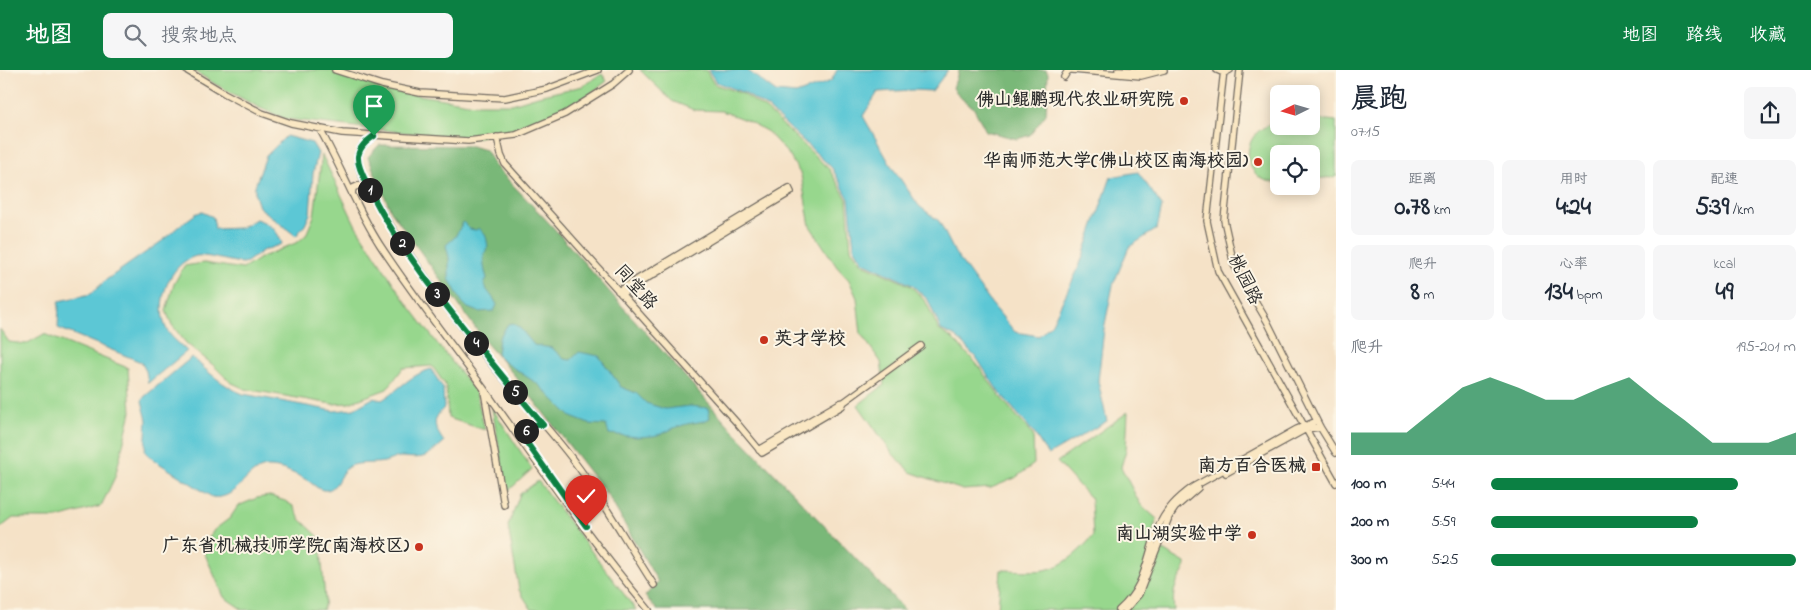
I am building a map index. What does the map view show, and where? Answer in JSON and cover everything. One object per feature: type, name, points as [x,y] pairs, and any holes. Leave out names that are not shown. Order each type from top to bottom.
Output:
[{"type":"main road","points":[[186,70],[262,113],[291,123],[342,133],[468,141],[516,135],[565,114],[612,84],[629,70]]},
{"type":"main road","points":[[335,70],[382,85],[420,92],[505,98],[547,89],[598,70]]},
{"type":"main road","points":[[1064,77],[1066,72],[1071,70],[1141,76],[1164,70]]},
{"type":"main road","points":[[1118,70],[1149,70]]},
{"type":"main road","name":"桃园路","points":[[1240,70],[1224,220],[1228,244],[1234,264],[1336,453]]},
{"type":"main road","name":"桃园路","points":[[1224,71],[1207,221],[1218,271],[1336,483]]},
{"type":"main road","points":[[319,128],[352,195],[380,245],[444,337],[610,562],[649,610]]},
{"type":"main road","points":[[374,136],[364,143],[358,158],[361,171],[374,200],[410,257],[443,302],[495,368],[577,465],[654,585]]},
{"type":"main road","name":"同堂路","points":[[497,137],[505,164],[737,423],[760,452],[844,402],[921,346]]},
{"type":"main road","points":[[352,195],[353,188],[356,186],[362,184],[368,186]]},
{"type":"main road","points":[[619,292],[790,190]]},
{"type":"main road","points":[[484,389],[504,505]]},
{"type":"main road","points":[[1119,610],[1128,602],[1136,590],[1147,566],[1158,527],[1169,508],[1182,495],[1193,487],[1306,427],[1319,424]]},
{"type":"main road","points":[[543,425],[528,427],[525,437],[527,443],[603,549],[654,610]]},
{"type":"main road","points":[[1125,610],[1139,594],[1163,529],[1175,508],[1195,489],[1306,427]]},
{"type":"green space","points":[[193,70],[329,70],[387,90],[475,104],[512,104],[583,86],[602,74],[607,81],[578,103],[559,112],[519,128],[475,138],[436,136],[286,119],[260,108]]},
{"type":"green space","points":[[640,70],[706,70],[714,84],[743,94],[767,110],[829,169],[847,199],[851,249],[863,264],[911,286],[926,302],[939,330],[954,340],[976,363],[1002,399],[1033,435],[1034,464],[1015,478],[991,488],[963,490],[910,472],[892,453],[858,405],[884,385],[881,362],[861,334],[857,298],[849,280],[837,267],[810,226],[801,175],[789,155],[768,132],[748,121],[722,111],[694,110],[672,101]]},
{"type":"green space","points":[[959,70],[1046,70],[1048,74],[1046,114],[1030,135],[1017,139],[986,131],[973,107],[962,99],[953,88]]},
{"type":"green space","points":[[1320,120],[1336,121],[1336,177],[1320,178],[1320,145],[1270,145],[1270,181],[1258,176],[1252,168],[1249,148],[1252,139],[1259,130],[1270,125],[1270,135],[1320,135]]},
{"type":"green space","points":[[379,145],[471,146],[486,150],[494,165],[551,225],[740,438],[905,610],[657,610],[645,596],[658,582],[609,497],[515,376],[487,344],[391,211],[368,157]]},
{"type":"green space","points":[[322,155],[356,226],[403,298],[476,392],[485,430],[448,418],[446,386],[432,366],[403,368],[387,389],[349,403],[332,404],[245,389],[230,382],[186,343],[172,325],[166,311],[174,284],[184,266],[204,263],[243,269],[260,258],[298,242],[306,235],[314,216]]},
{"type":"green space","points":[[0,329],[9,342],[26,344],[44,334],[128,368],[131,412],[115,477],[101,506],[58,518],[13,518],[0,528]]},
{"type":"green space","points":[[492,408],[532,469],[507,492]]},
{"type":"green space","points":[[1128,412],[1126,450],[1121,467],[1140,504],[1157,519],[1149,542],[1185,563],[1174,591],[1174,610],[998,610],[1001,570],[1035,571],[1052,568],[1072,557],[1093,536],[1091,499],[1057,462]]},
{"type":"green space","points":[[538,481],[636,610],[532,610],[519,590],[508,526],[520,494]]},
{"type":"green space","points":[[270,496],[293,506],[300,519],[320,538],[325,600],[323,610],[243,610],[224,597],[200,543],[207,541],[214,530],[230,518],[238,506],[257,498]]},
{"type":"water","points":[[708,70],[747,70],[776,92],[796,94],[831,81],[837,70],[948,70],[932,91],[878,92],[863,116],[890,164],[919,206],[939,221],[955,253],[991,303],[1015,332],[1039,336],[1052,323],[1079,267],[1111,177],[1138,172],[1162,206],[1157,229],[1129,247],[1113,285],[1104,329],[1098,381],[1107,421],[1048,455],[1034,433],[998,391],[978,360],[956,337],[941,330],[928,300],[912,285],[863,262],[854,247],[849,199],[832,168],[768,108],[744,93],[716,82]]},
{"type":"water","points":[[286,136],[312,143],[318,153],[313,173],[310,214],[305,225],[296,236],[259,207],[255,195],[255,186],[266,156]]},
{"type":"water","points":[[202,212],[213,217],[215,229],[241,228],[256,219],[261,221],[275,231],[282,244],[262,251],[247,262],[242,263],[196,256],[186,260],[178,267],[166,286],[163,297],[163,318],[170,334],[187,351],[148,383],[146,371],[141,362],[58,328],[59,301],[91,294],[106,280],[162,241],[179,226],[197,213]]},
{"type":"water","points":[[463,222],[470,229],[476,230],[479,228],[486,236],[488,246],[484,262],[487,278],[484,284],[497,305],[494,311],[478,312],[468,308],[462,302],[449,279],[449,258],[446,245],[455,237]]},
{"type":"water","points":[[512,323],[519,327],[534,345],[552,348],[564,359],[571,360],[579,352],[599,356],[621,387],[636,393],[646,403],[665,409],[690,406],[708,408],[710,418],[674,428],[662,434],[637,437],[609,434],[606,425],[589,424],[571,417],[539,385],[503,361],[497,354],[499,338],[508,324]]},
{"type":"water","points":[[192,357],[222,383],[243,394],[334,411],[354,409],[373,398],[382,400],[411,379],[431,369],[443,388],[444,408],[437,417],[435,425],[444,442],[426,456],[415,458],[399,457],[384,462],[350,466],[343,472],[335,485],[328,490],[319,489],[310,482],[289,472],[267,467],[253,473],[228,494],[221,497],[212,497],[154,460],[145,452],[147,420],[142,401],[144,397]]},
{"type":"place","name":"佛山鲲鹏现代农业研究院","points":[[1184,101]]},
{"type":"place","name":"华南师范大学(佛山校区南海校园)","points":[[1258,162]]},
{"type":"place","name":"英才学校","points":[[764,340]]},
{"type":"place","name":"南方百合医械","points":[[1316,467]]},
{"type":"place","name":"南山湖实验中学","points":[[1252,535]]},
{"type":"place","name":"广东省机械技师学院(南海校区)","points":[[419,547]]},
{"type":"route","points":[[374,136],[364,143],[358,158],[361,171],[374,200],[410,257],[443,302],[543,425],[528,427],[525,437],[527,443],[586,526]]}]
